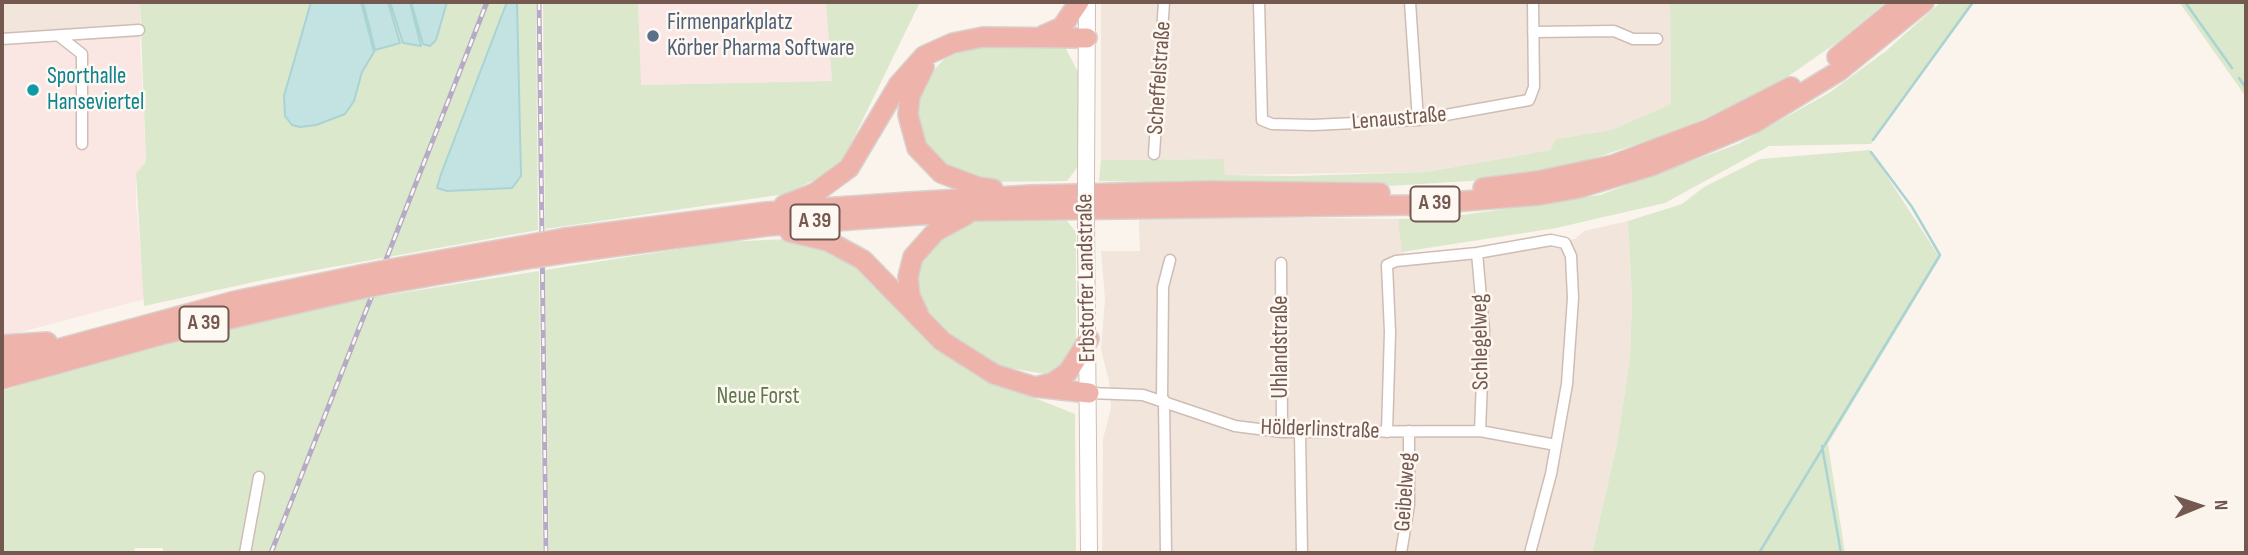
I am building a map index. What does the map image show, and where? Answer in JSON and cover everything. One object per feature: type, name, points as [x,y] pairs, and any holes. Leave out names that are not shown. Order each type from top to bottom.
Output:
[{"type":"highway","points":[[1040,36],[1062,27],[1079,2]]},
{"type":"highway","name":"A 39","points":[[2,364],[235,301],[362,282],[766,212],[1031,195],[1415,192],[1496,187],[1576,174],[1691,136],[1773,97],[1832,60],[1903,2]]},
{"type":"highway","name":"A 39","points":[[566,246],[974,211],[1415,205],[1497,200],[1579,188],[1651,166],[1754,123],[1831,77],[1924,2]]},
{"type":"highway","points":[[766,212],[815,192],[849,168],[911,68],[924,56],[968,39],[1040,36],[1087,38]]},
{"type":"highway","points":[[939,50],[925,65],[910,96],[909,124],[917,148],[941,173],[958,181],[978,187],[1031,195]]},
{"type":"highway","points":[[923,323],[910,296],[908,276],[913,257],[936,231],[974,211]]},
{"type":"highway","points":[[722,232],[788,232],[828,241],[863,260],[923,323],[975,364],[994,374],[1035,387],[1089,393]]},
{"type":"highway","name":"A 39","points":[[2,379],[362,282]]},
{"type":"highway","points":[[2,345],[90,339]]},
{"type":"highway","points":[[1035,387],[1052,383],[1069,372],[1088,339]]},
{"type":"street","name":"Erbstorfer Landstraße","points":[[1087,2],[1089,553]]},
{"type":"street","name":"Scheffelstraße","points":[[1154,154],[1164,2]]},
{"type":"street","name":"Lenaustraße","points":[[1259,2],[1262,120],[1272,124],[1313,125],[1418,120],[1521,104],[1532,95],[1533,32]]},
{"type":"street","points":[[1410,2],[1418,120]]},
{"type":"street","points":[[1533,2],[1533,32],[1614,31],[1633,39],[1657,40]]},
{"type":"street","points":[[2,39],[139,30]]},
{"type":"street","points":[[59,36],[82,54],[82,144]]},
{"type":"street","points":[[1387,432],[1390,332],[1387,265],[1396,261],[1477,253],[1551,240],[1565,243],[1571,256],[1571,349],[1556,445],[1530,553]]},
{"type":"street","name":"Schlegelweg","points":[[1477,253],[1484,331],[1480,431]]},
{"type":"street","points":[[1166,553],[1163,287],[1170,260]]},
{"type":"street","name":"Uhlandstraße","points":[[1281,263],[1282,432]]},
{"type":"street","name":"Hölderlinstraße","points":[[1089,393],[1143,395],[1163,399],[1235,426],[1282,432],[1480,431],[1556,445]]},
{"type":"street","name":"Geibelweg","points":[[1401,553],[1409,505],[1409,431]]},
{"type":"street","points":[[1300,434],[1302,553]]},
{"type":"street","points":[[245,553],[259,477]]},
{"type":"shaded area","points":[[2,2],[140,2],[140,38],[2,44]]},
{"type":"shaded area","points":[[638,2],[828,2],[832,81],[640,85]]},
{"type":"shaded area","points":[[1101,2],[1670,2],[1671,104],[1611,130],[1556,139],[1550,150],[1426,172],[1225,175],[1224,159],[1101,160]]},
{"type":"shaded area","points":[[140,38],[146,162],[136,173],[136,204],[145,299],[2,337],[2,44]]},
{"type":"shaded area","points":[[1139,219],[1398,219],[1406,266],[1469,259],[1575,239],[1584,231],[1628,221],[1632,298],[1630,358],[1617,444],[1592,553],[1102,553],[1103,439],[1111,408],[1109,381],[1101,350],[1105,299],[1101,251],[1140,251]]},
{"type":"green space","points":[[140,2],[507,2],[441,174],[437,187],[447,191],[512,188],[521,176],[517,2],[536,2],[538,230],[277,277],[144,306],[136,173],[146,162]]},
{"type":"green space","points":[[543,2],[638,2],[641,85],[832,81],[826,2],[920,2],[844,158],[825,175],[785,194],[545,229]]},
{"type":"green space","points":[[1670,2],[1886,2],[1839,41],[1767,91],[1672,133],[1566,167],[1503,179],[1371,187],[1099,181],[1101,160],[1224,159],[1225,175],[1294,176],[1426,172],[1550,150],[1556,139],[1611,130],[1671,104]]},
{"type":"green space","points":[[1941,2],[1975,2],[1871,144],[1769,146],[1665,203],[1556,228],[1402,252],[1398,219],[1442,218],[1600,195],[1738,144],[1829,93],[1886,51]]},
{"type":"green space","points":[[2179,2],[2246,2],[2246,97]]},
{"type":"green space","points":[[1064,45],[1079,74],[1079,165],[1067,181],[981,182],[945,167],[924,144],[915,116],[922,84],[944,59],[970,47]]},
{"type":"green space","points":[[1870,150],[1940,258],[1828,444],[1845,553],[1592,553],[1617,444],[1630,358],[1632,298],[1628,221],[1682,204],[1704,187],[1760,159]]},
{"type":"green space","points":[[984,219],[1067,221],[1076,232],[1076,356],[1051,375],[1004,367],[965,348],[927,316],[917,297],[919,260],[930,245],[965,223]]},
{"type":"green space","name":"Neue Forst","points":[[788,239],[806,241],[859,266],[918,330],[979,376],[1075,414],[1076,553],[549,553],[545,270],[724,242]]},
{"type":"green space","points":[[539,271],[543,553],[163,553],[163,548],[135,548],[134,553],[2,553],[2,391],[138,348],[312,307]]},
{"type":"water","points":[[311,2],[361,2],[374,52],[362,72],[354,101],[345,114],[316,125],[300,127],[292,125],[285,116],[284,96]]},
{"type":"water","points":[[363,2],[388,2],[400,43],[375,50]]},
{"type":"water","points":[[390,2],[410,2],[421,46],[403,43]]},
{"type":"water","points":[[411,2],[447,2],[436,40],[430,46],[423,44]]},
{"type":"water","points":[[507,2],[517,2],[521,176],[512,188],[447,191],[437,188],[441,174]]},
{"type":"waterway","points":[[1873,140],[1973,2]]},
{"type":"waterway","points":[[2185,2],[2232,68]]},
{"type":"waterway","points":[[2239,78],[2246,88]]},
{"type":"waterway","points":[[1759,553],[1940,255],[1912,207],[1871,152]]},
{"type":"waterway","points":[[1822,446],[1841,553]]},
{"type":"railway","points":[[271,553],[487,2]]},
{"type":"railway","points":[[539,2],[546,553]]},
{"type":"place","name":"Firmenparkplatz Körber Pharma Software","points":[[653,36]]},
{"type":"place","name":"Sporthalle Hanseviertel","points":[[33,90]]}]
